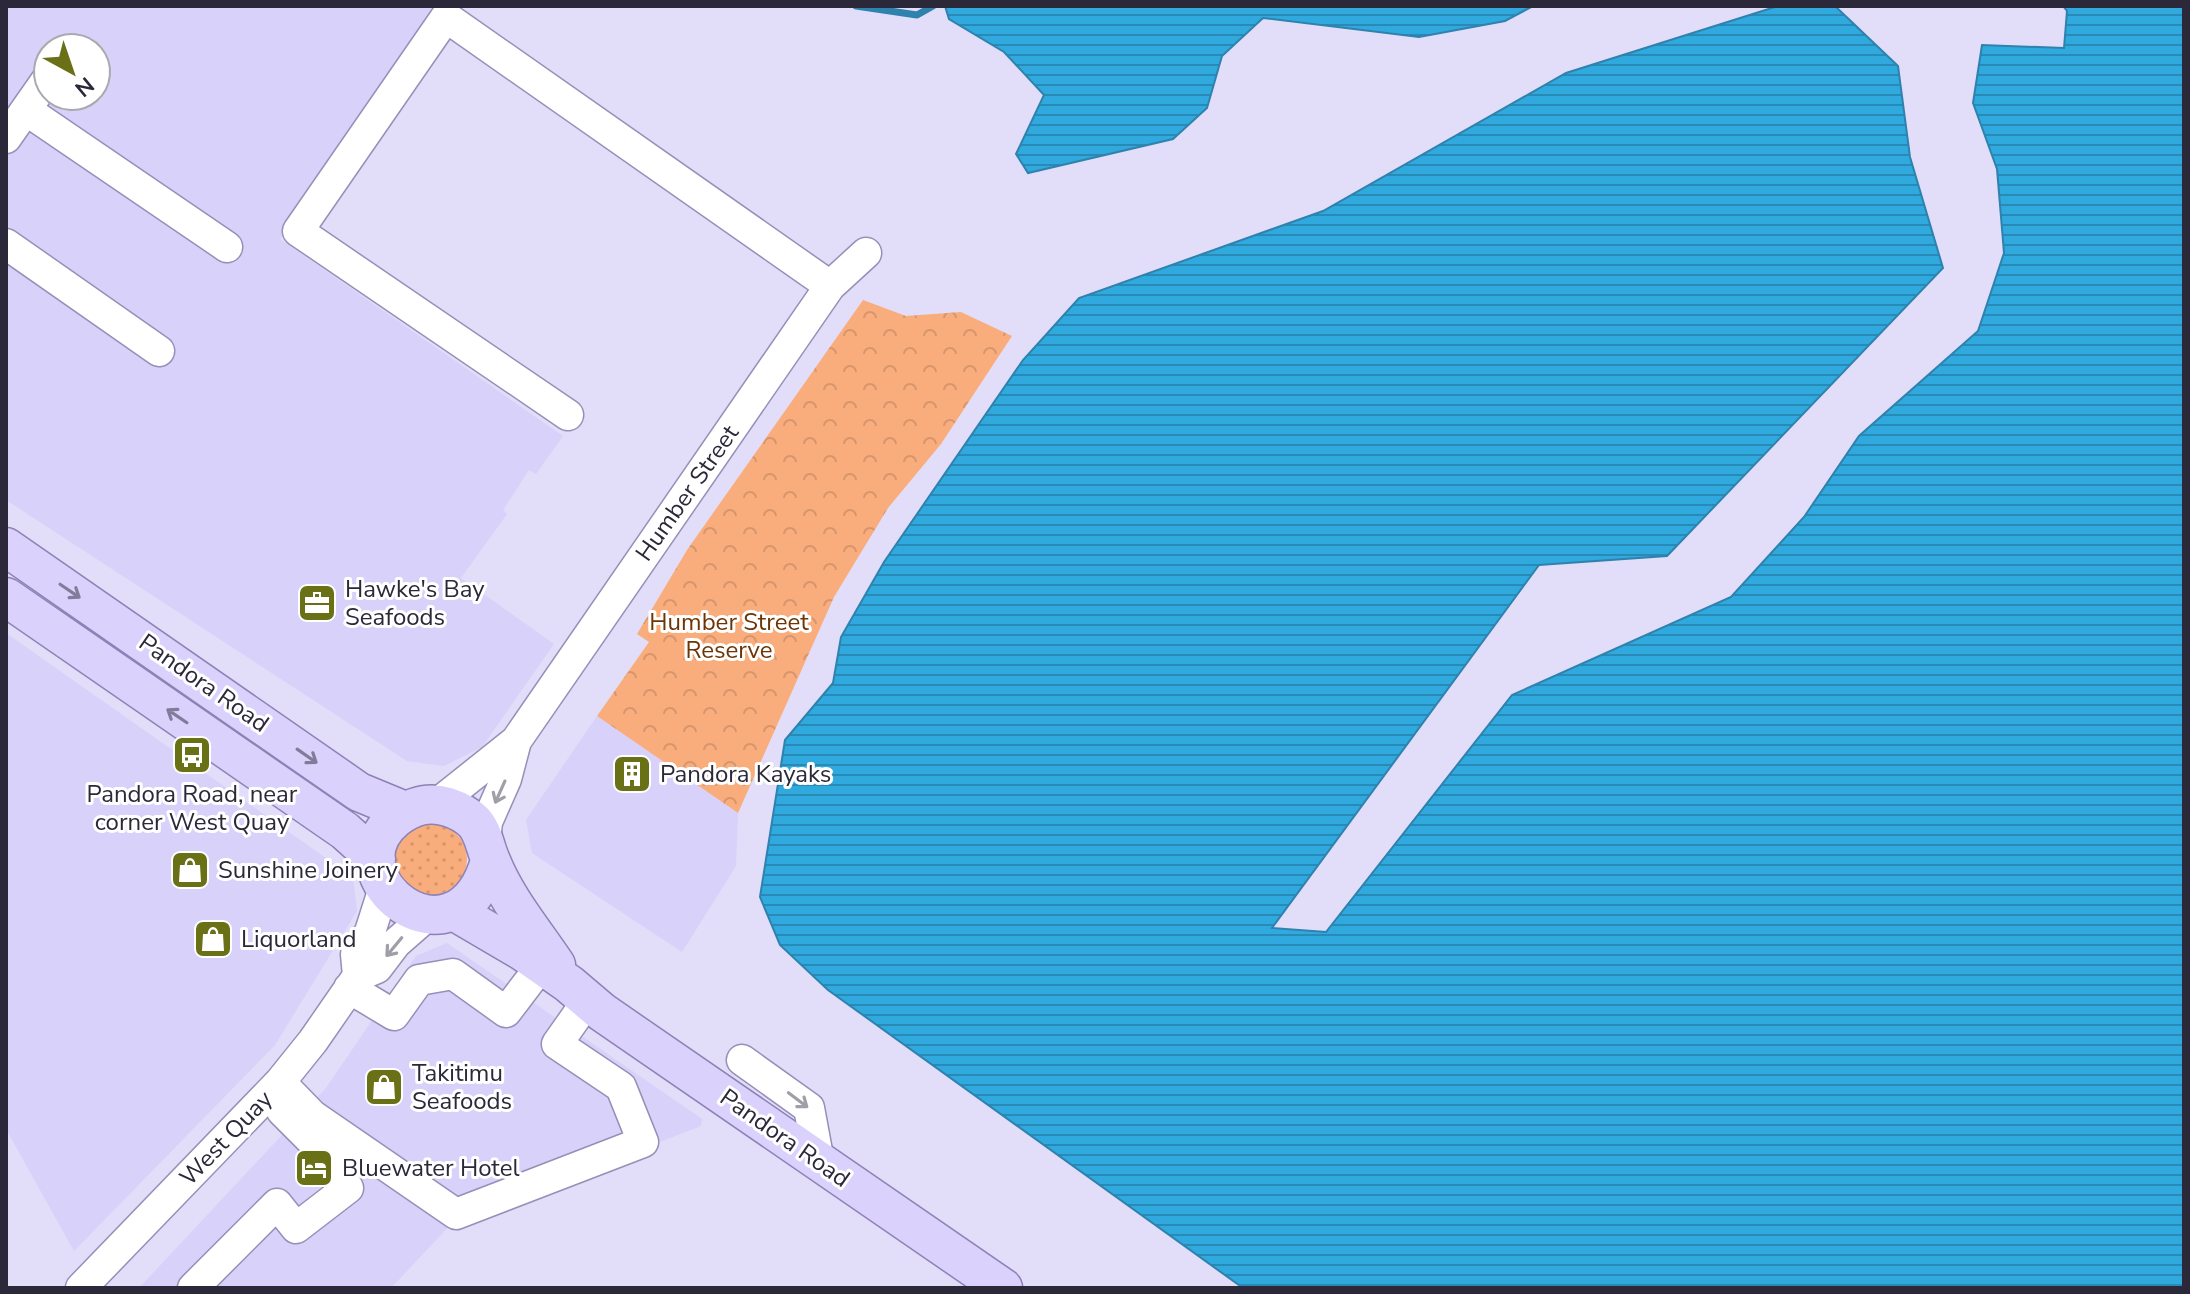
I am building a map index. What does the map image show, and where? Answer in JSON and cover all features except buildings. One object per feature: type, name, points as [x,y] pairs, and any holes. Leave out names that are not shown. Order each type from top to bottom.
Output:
[{"type":"main road","name":"Pandora Road","points":[[6,547],[359,792],[421,807]]},
{"type":"main road","name":"Pandora Road","points":[[6,597],[345,831],[380,874]]},
{"type":"main road","points":[[488,851],[485,879],[475,895],[441,913],[410,911],[395,901],[380,874],[379,841],[388,825],[421,807],[458,810],[475,823],[513,902],[566,983]]},
{"type":"main road","name":"Pandora Road","points":[[441,913],[498,935],[1003,1288]]},
{"type":"street","points":[[568,415],[298,231],[446,17],[830,286]]},
{"type":"street","points":[[6,138],[32,101]]},
{"type":"street","points":[[26,110],[227,247]]},
{"type":"street","points":[[6,244],[159,351]]},
{"type":"street","name":"Humber Street","points":[[488,851],[487,822],[506,779],[516,741],[830,286],[866,253]]},
{"type":"street","name":"Humber Street","points":[[421,807],[516,741]]},
{"type":"street","name":"West Quay","points":[[354,982],[356,954],[370,932],[380,874]]},
{"type":"street","name":"West Quay","points":[[87,1286],[273,1089],[313,1041],[354,982],[377,968],[396,943],[441,913]]},
{"type":"street","points":[[354,982],[394,1015],[419,980],[453,974],[506,1012],[566,983]]},
{"type":"street","points":[[273,1089],[456,1214],[643,1142],[621,1087],[557,1044],[566,983]]},
{"type":"street","points":[[742,1060],[809,1108],[819,1162]]},
{"type":"street","points":[[193,1288],[277,1204],[296,1228],[348,1188],[333,1162],[273,1089]]},
{"type":"shaded area","points":[[6,6],[440,6],[280,239],[563,436],[536,474],[529,470],[503,510],[507,514],[461,578],[554,644],[482,747],[444,766],[407,761],[6,500]]},
{"type":"shaded area","points":[[6,633],[353,877],[357,911],[275,1045],[74,1251],[6,1129]]},
{"type":"shaded area","points":[[597,716],[738,813],[736,866],[682,952],[532,853],[526,820]]},
{"type":"shaded area","points":[[447,943],[702,1119],[701,1126],[454,1221],[391,1288],[139,1288],[326,1088],[416,956]]},
{"type":"green space","name":"Humber Street Reserve","points":[[863,300],[906,316],[961,312],[1012,336],[941,444],[888,508],[834,597],[738,813],[597,716],[649,642],[637,634],[687,550]]},
{"type":"green space","points":[[431,823],[451,829],[461,839],[467,859],[461,879],[451,889],[431,895],[411,889],[401,879],[395,859],[401,839],[411,829]]},
{"type":"water","points":[[945,6],[1533,6],[1505,21],[1419,37],[1263,18],[1222,56],[1207,108],[1173,139],[1028,173],[1016,154],[1044,95],[1004,52],[949,19]]},
{"type":"water","points":[[1778,6],[1835,6],[1898,66],[1910,157],[1943,268],[1667,556],[1539,565],[1272,928],[1326,932],[1512,695],[1731,597],[1804,517],[1859,436],[1978,331],[2004,253],[1997,169],[1973,103],[1982,45],[2064,48],[2067,11],[2063,6],[2184,6],[2184,1288],[1243,1288],[828,990],[780,945],[760,897],[785,740],[833,683],[841,637],[884,562],[1023,360],[1079,298],[1323,211],[1566,73]]},
{"type":"waterway","points":[[856,6],[917,15],[933,6]]},
{"type":"place","name":"Hawke's Bay Seafoods","points":[[317,603]]},
{"type":"place","name":"Pandora Road, near corner West Quay","points":[[192,755]]},
{"type":"place","name":"Pandora Kayaks","points":[[632,774]]},
{"type":"place","name":"Sunshine Joinery","points":[[190,870]]},
{"type":"place","name":"Liquorland","points":[[213,939]]},
{"type":"place","name":"Takitimu Seafoods","points":[[384,1087]]},
{"type":"place","name":"Bluewater Hotel","points":[[314,1168]]}]
